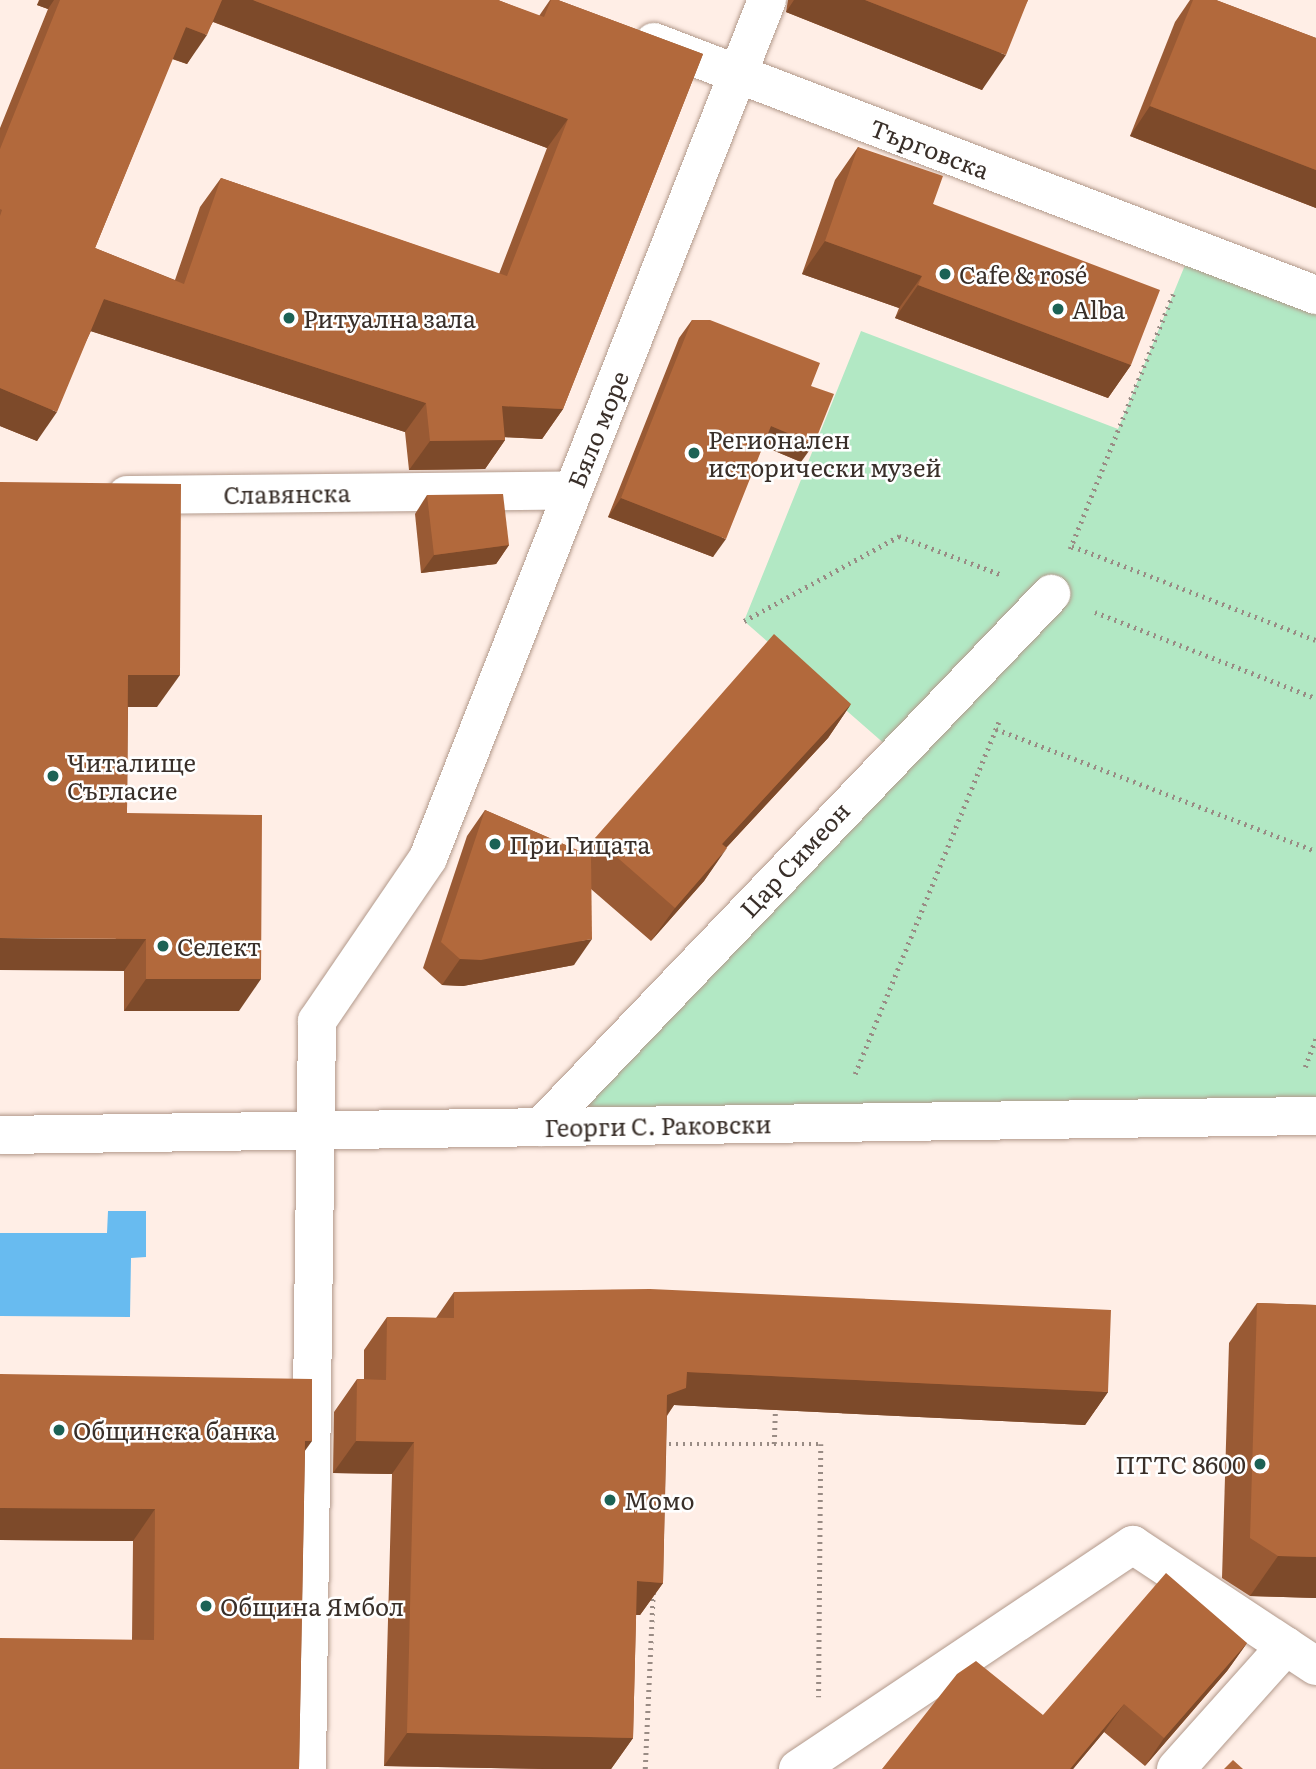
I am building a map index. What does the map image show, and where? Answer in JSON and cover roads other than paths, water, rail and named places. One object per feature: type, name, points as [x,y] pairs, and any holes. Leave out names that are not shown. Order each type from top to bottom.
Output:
[{"type":"street","name":"Бяло море","points":[[307,1769],[317,1021],[428,858],[767,0]]},
{"type":"street","name":"Търговска","points":[[621,30],[1316,295]]},
{"type":"street","name":"Славянска","points":[[84,495],[573,490]]},
{"type":"street","name":"Цар Симеон","points":[[541,1127],[1051,594]]},
{"type":"street","name":"Георги С. Раковски","points":[[0,1135],[1316,1116]]},
{"type":"street","points":[[808,1763],[1133,1545],[1301,1656],[1176,1769]]},
{"type":"water","points":[[108,1211],[146,1211],[146,1257],[131,1258],[130,1317],[0,1316],[0,1233],[107,1233]]},
{"type":"place","name":"Cafe & rosé","points":[[945,274]]},
{"type":"place","name":"Alba","points":[[1058,309]]},
{"type":"place","name":"Ритуална зала","points":[[289,318]]},
{"type":"place","name":"Регионален исторически музей","points":[[694,453]]},
{"type":"place","name":"Читалище Съгласие","points":[[53,776]]},
{"type":"place","name":"При Гицата","points":[[495,844]]},
{"type":"place","name":"Селект","points":[[163,946]]},
{"type":"place","name":"Общинска банка","points":[[59,1430]]},
{"type":"place","name":"ПТТС 8600","points":[[1260,1464]]},
{"type":"place","name":"Момо","points":[[610,1500]]},
{"type":"place","name":"Община Ямбол","points":[[206,1606]]}]
